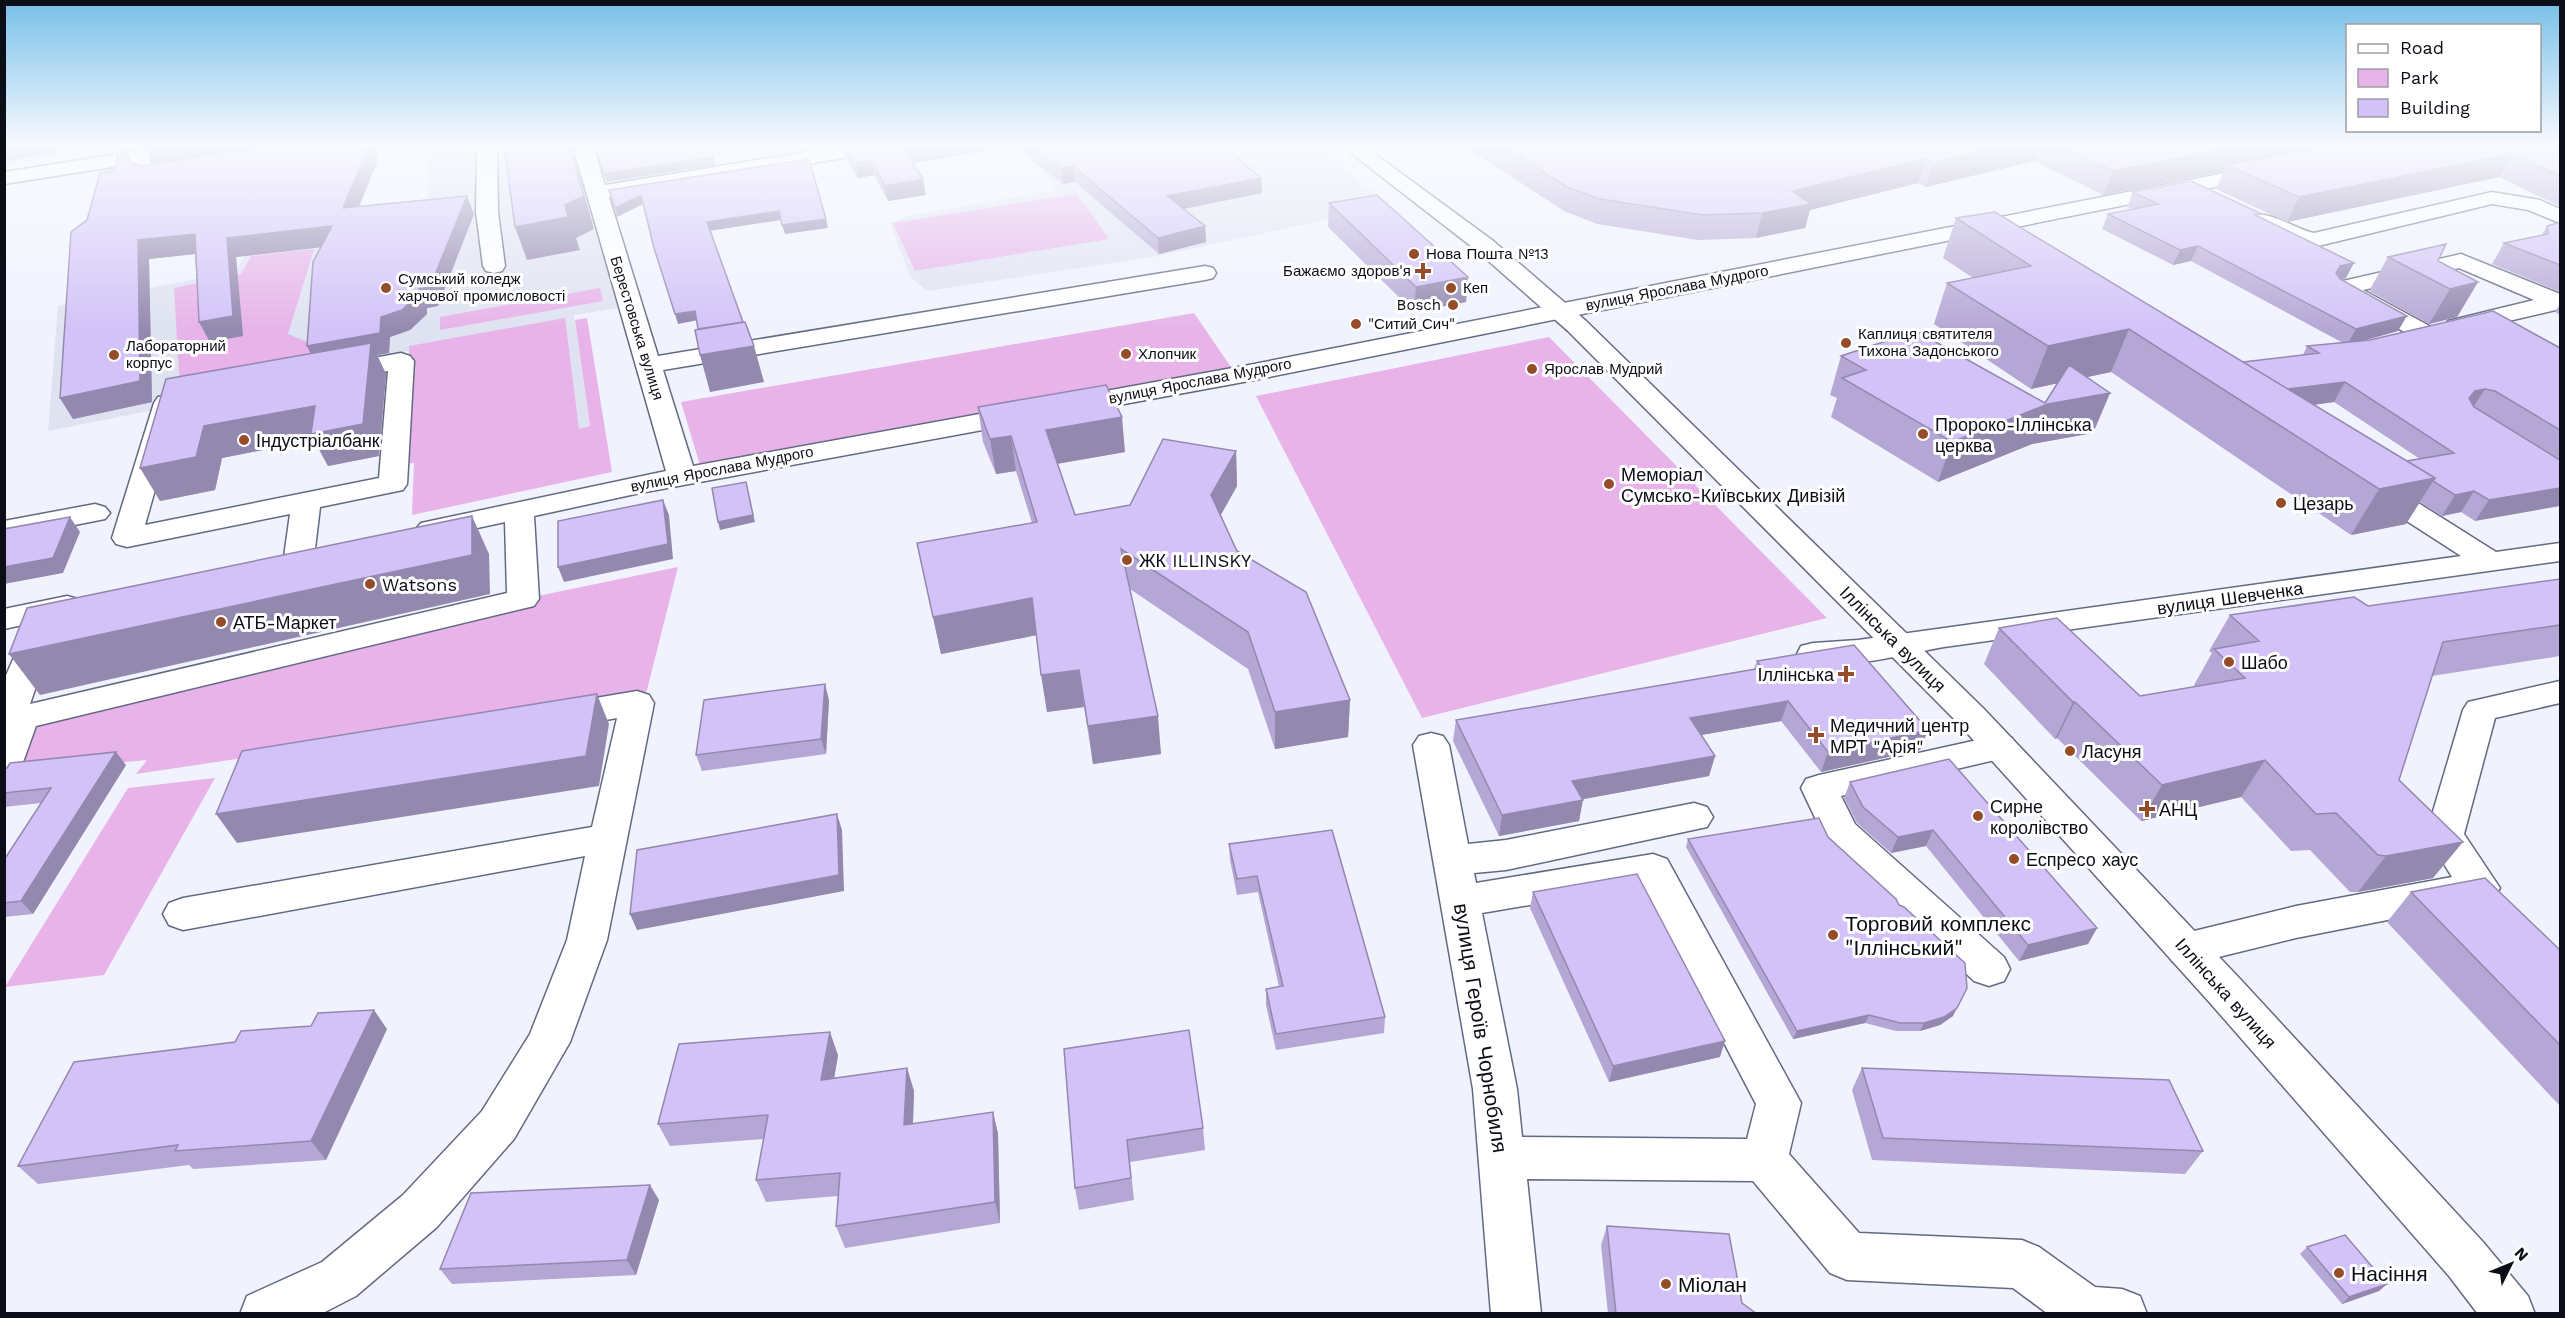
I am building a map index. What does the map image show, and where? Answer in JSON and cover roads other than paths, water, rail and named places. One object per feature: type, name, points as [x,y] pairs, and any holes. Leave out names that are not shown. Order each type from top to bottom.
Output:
[{"type":"street","points":[[487,208],[494,266]]},
{"type":"street","name":"Берестовська вулиця","points":[[601,208],[682,476]]},
{"type":"street","name":"Іллінська вулиця","points":[[1434,208],[1484,245],[1560,311],[1899,644],[2000,747],[2466,1259],[2510,1314]]},
{"type":"street","name":"вулиця Ярослава Мудрого","points":[[403,535],[682,476],[1249,373],[2078,208]]},
{"type":"street","points":[[2245,213],[2295,236],[2314,240],[2452,208]]},
{"type":"street","points":[[2540,208],[2560,217]]},
{"type":"street","points":[[1965,230],[1998,251]]},
{"type":"street","points":[[2426,334],[2342,288],[2461,261],[2560,302]]},
{"type":"street","points":[[648,365],[1205,273]]},
{"type":"street","points":[[2392,342],[2560,302]]},
{"type":"street","points":[[401,361],[393,484],[306,502],[193,525],[127,538],[167,403],[401,361]]},
{"type":"street","points":[[2353,474],[2492,562]]},
{"type":"street","points":[[299,557],[306,502]]},
{"type":"street","points":[[47,610],[6,721],[524,599],[519,510]]},
{"type":"street","points":[[4,530],[96,513]]},
{"type":"street","name":"вулиця Шевченка","points":[[1801,654],[1858,651],[2560,552]]},
{"type":"street","points":[[4,619],[93,600]]},
{"type":"street","points":[[2186,949],[2237,935],[2368,906],[2480,888],[2445,835],[2480,710],[2560,692]]},
{"type":"street","points":[[265,1314],[339,1279],[420,1211],[498,1125],[548,1042],[587,940],[637,703],[523,722]]},
{"type":"street","points":[[4,770],[22,717]]},
{"type":"street","name":"вулиця Героїв Чорнобиля","points":[[1431,745],[1495,1089],[1516,1314]]},
{"type":"street","points":[[1989,969],[1840,833],[1819,788],[2000,747]]},
{"type":"street","points":[[1452,860],[1506,855],[1694,817]]},
{"type":"street","points":[[183,914],[609,838]]},
{"type":"street","points":[[1460,902],[1653,869],[1779,1103],[1764,1160]]},
{"type":"street","points":[[1502,1158],[1764,1160],[1847,1256],[2022,1264],[2087,1312],[2122,1314]]},
{"type":"place","name":"Нова Пошта №13","points":[[1414,254]]},
{"type":"place","name":"Бажаємо здоров'я","points":[[1423,271]]},
{"type":"place","name":"Сумський коледж харчової промисловості","points":[[386,288]]},
{"type":"place","name":"Кеп","points":[[1451,288]]},
{"type":"place","name":"Bosch","points":[[1453,305]]},
{"type":"place","name":"\"Ситий Сич\"","points":[[1356,324]]},
{"type":"place","name":"Каплиця святителя Тихона Задонського","points":[[1846,343]]},
{"type":"place","name":"Хлопчик","points":[[1126,354]]},
{"type":"place","name":"Лабораторний корпус","points":[[114,355]]},
{"type":"place","name":"Ярослав Мудрий","points":[[1532,369]]},
{"type":"place","name":"Пророко-Іллінська церква","points":[[1923,434]]},
{"type":"place","name":"Індустріалбанк","points":[[244,440]]},
{"type":"place","name":"Меморіал Сумсько-Київських Дивізій","points":[[1609,484]]},
{"type":"place","name":"Цезарь","points":[[2281,503]]},
{"type":"place","name":"ЖК ILLINSKY","points":[[1127,560]]},
{"type":"place","name":"Watsons","points":[[370,584]]},
{"type":"place","name":"АТБ-Маркет","points":[[221,622]]},
{"type":"place","name":"Шабо","points":[[2229,662]]},
{"type":"place","name":"Іллінська","points":[[1846,674]]},
{"type":"place","name":"Медичний центр МРТ \"Арія\"","points":[[1816,735]]},
{"type":"place","name":"Ласуня","points":[[2070,751]]},
{"type":"place","name":"АНЦ","points":[[2147,809]]},
{"type":"place","name":"Сирне королівство","points":[[1978,816]]},
{"type":"place","name":"Еспресо хаус","points":[[2014,859]]},
{"type":"place","name":"Торговий комплекс \"Іллінський\"","points":[[1833,935]]},
{"type":"place","name":"Насіння","points":[[2339,1273]]},
{"type":"place","name":"Міолан","points":[[1666,1284]]}]
